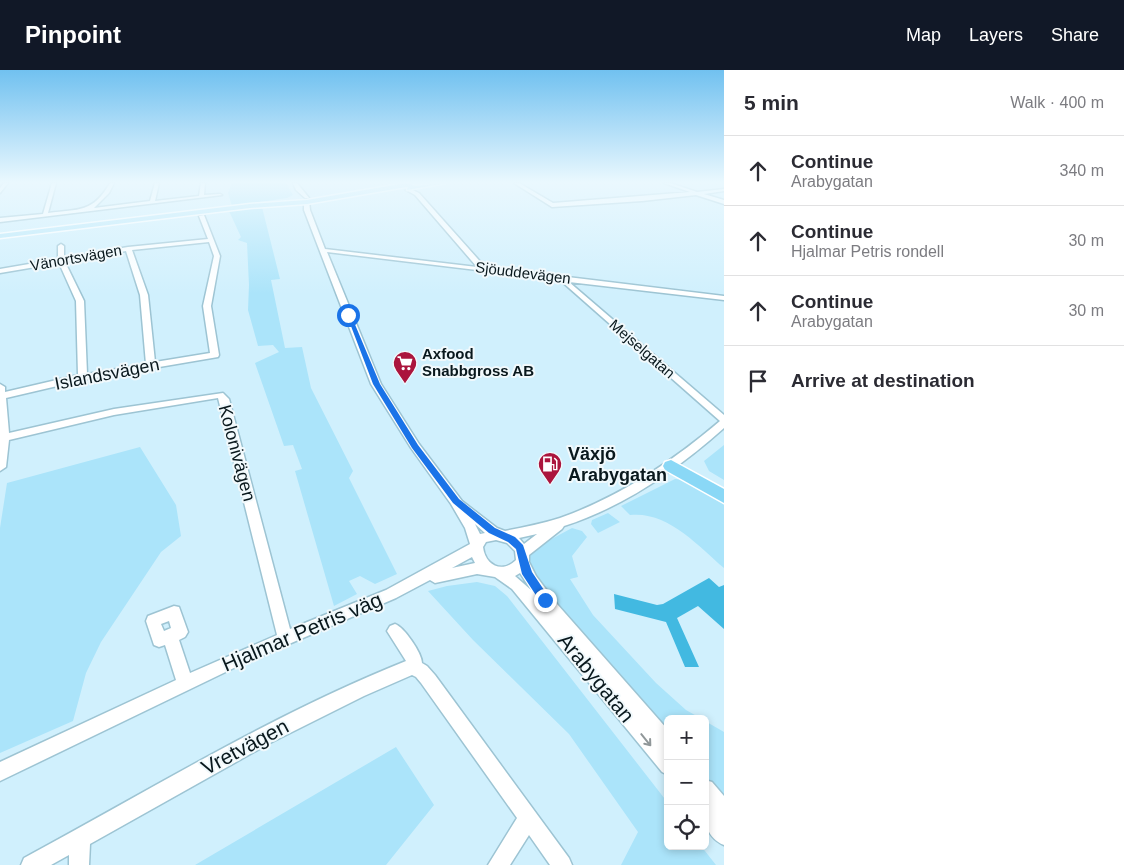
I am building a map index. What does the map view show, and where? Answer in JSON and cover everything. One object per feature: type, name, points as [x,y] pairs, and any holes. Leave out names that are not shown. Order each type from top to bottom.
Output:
[{"type":"highway","points":[[675,463],[724,488]]},
{"type":"highway","points":[[675,463],[724,497]]},
{"type":"main road","points":[[0,235],[127,220]]},
{"type":"street","points":[[204,220],[212,240]]},
{"type":"street","points":[[311,220],[376,384],[415,446],[456,501],[471,528],[479,561],[495,571],[514,570],[522,557],[566,520]]},
{"type":"street","points":[[439,220],[482,268]]},
{"type":"street","name":"Vänortsvägen","points":[[0,271],[128,249],[212,240]]},
{"type":"street","name":"Islandsvägen","points":[[0,393],[215,355],[207,306],[217,256],[212,240]]},
{"type":"street","points":[[61,246],[61,260],[80,301],[83,377]]},
{"type":"street","points":[[128,249],[144,295],[151,365]]},
{"type":"street","name":"Sjöuddevägen","points":[[322,250],[724,298]]},
{"type":"street","name":"Mejselgatan","points":[[560,277],[724,422]]},
{"type":"street","points":[[0,393],[4,438],[0,467]]},
{"type":"street","name":"Kolonivägen","points":[[4,438],[107,413],[220,395],[224,400],[286,638]]},
{"type":"street","points":[[476,546],[486,536],[503,536],[566,520],[605,503],[675,463],[724,422]]},
{"type":"street","points":[[456,501],[492,531],[516,543],[522,557]]},
{"type":"street","name":"Hjalmar Petris väg","points":[[0,772],[184,684],[419,581],[476,546]]},
{"type":"street","name":"Arabygatan","points":[[522,557],[531,580],[552,609],[664,739]]},
{"type":"street","name":"Hjalmar Petris väg","points":[[419,581],[467,569],[477,568],[495,571]]},
{"type":"street","name":"Arabygatan","points":[[495,571],[517,585],[664,761]]},
{"type":"street","points":[[395,631],[414,659],[414,667],[422,671],[432,684],[562,865]]},
{"type":"street","points":[[170,636],[184,684]]},
{"type":"street","name":"Vretvägen","points":[[31,865],[260,738],[358,689],[406,668],[414,667]]},
{"type":"street","points":[[709,794],[724,811]]},
{"type":"street","points":[[709,817],[724,835]]},
{"type":"street","points":[[498,865],[528,818]]},
{"type":"street","points":[[79,865],[80,838]]},
{"type":"shaded area","points":[[233,220],[265,220],[280,279],[271,280],[285,348],[302,347],[311,388],[353,471],[349,478],[397,574],[375,584],[360,576],[349,581],[357,594],[334,606],[295,471],[302,469],[293,445],[284,446],[255,363],[279,352],[273,345],[258,346],[248,310],[247,243],[238,240],[241,237]]},
{"type":"shaded area","points":[[724,445],[724,480],[709,471],[704,461]]},
{"type":"shaded area","points":[[140,447],[176,505],[181,536],[161,552],[101,642],[86,673],[73,721],[0,753],[0,528],[7,483]]},
{"type":"shaded area","points":[[675,479],[685,480],[724,502],[724,568],[681,531],[657,518],[644,515],[630,515],[621,506]]},
{"type":"shaded area","points":[[608,513],[620,522],[598,533],[591,524],[592,520]]},
{"type":"shaded area","points":[[572,528],[582,531],[587,537],[572,556],[578,577],[570,579],[593,615],[656,683],[686,710],[695,715],[664,715],[664,728],[565,617],[529,566],[533,549]]},
{"type":"shaded area","points":[[477,582],[495,586],[507,596],[664,798],[664,850],[704,850],[716,865],[621,865],[638,832],[569,734],[473,640],[428,591]]},
{"type":"shaded area","points":[[709,723],[724,732],[724,799],[709,782]]},
{"type":"shaded area","points":[[396,747],[434,805],[386,865],[195,865]]},
{"type":"building","points":[[709,578],[719,587],[724,585],[724,629],[698,606],[677,618],[699,667],[685,667],[666,622],[615,609],[614,594],[657,605],[663,604]]},
{"type":"place","name":"Axfood Snabbgross AB","points":[[405,384]]},
{"type":"place","name":"Växjö Arabygatan","points":[[550,485]]},
{"type":"route","points":[[348,315],[376,384],[397,420],[456,501],[492,531],[506,536],[520,547],[523,557],[522,562],[527,574],[545,600]]}]
